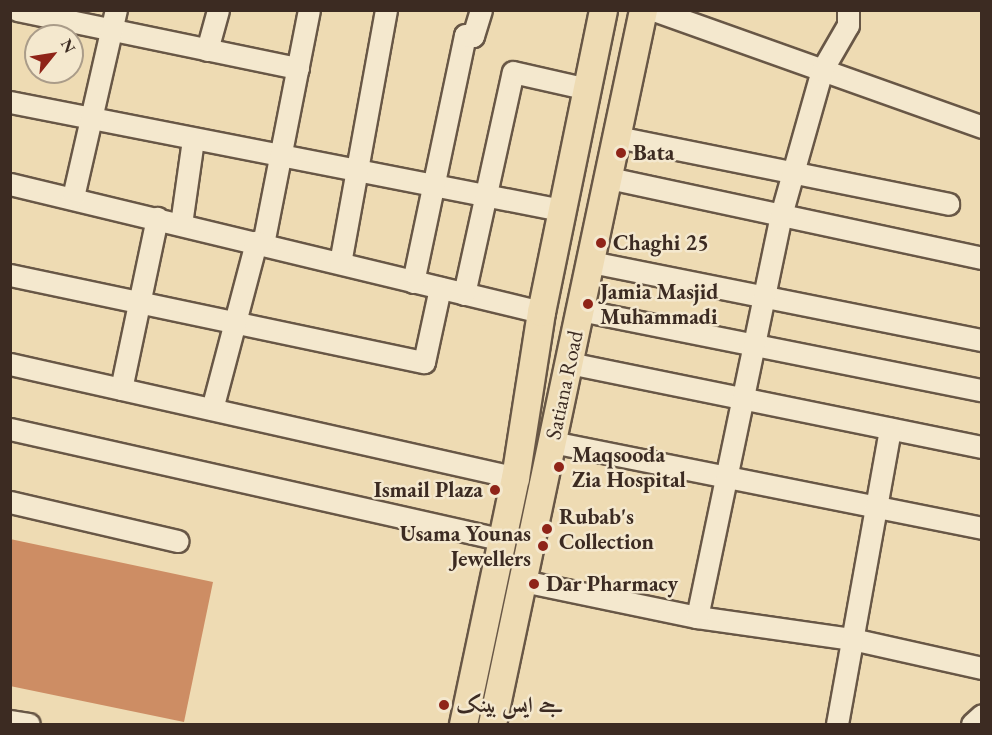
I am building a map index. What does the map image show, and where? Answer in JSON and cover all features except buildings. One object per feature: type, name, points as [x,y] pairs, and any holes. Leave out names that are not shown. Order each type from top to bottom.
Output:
[{"type":"main road","name":"Satiana Road","points":[[463,724],[516,478],[541,312],[603,10]]},
{"type":"main road","name":"Satiana Road","points":[[492,724],[643,10]]},
{"type":"street","points":[[17,10],[114,20],[207,50],[298,68]]},
{"type":"street","points":[[207,50],[218,10]]},
{"type":"street","points":[[212,410],[235,322],[260,243],[281,156],[309,10]]},
{"type":"street","points":[[340,263],[386,10]]},
{"type":"street","points":[[413,282],[465,35],[473,36],[481,10]]},
{"type":"street","points":[[654,10],[981,127]]},
{"type":"street","points":[[697,617],[781,215],[822,70],[848,25],[848,10]]},
{"type":"street","points":[[73,197],[114,20]]},
{"type":"street","points":[[464,294],[513,72],[588,89]]},
{"type":"street","points":[[10,102],[193,140],[561,210]]},
{"type":"street","points":[[617,137],[948,204]]},
{"type":"street","points":[[181,224],[193,140]]},
{"type":"street","points":[[609,178],[981,258]]},
{"type":"street","points":[[10,184],[73,197],[541,312]]},
{"type":"street","points":[[121,388],[158,218]]},
{"type":"street","points":[[591,262],[981,340]]},
{"type":"street","points":[[10,275],[424,362],[440,288]]},
{"type":"street","points":[[580,310],[981,390]]},
{"type":"street","points":[[569,363],[981,447]]},
{"type":"street","points":[[10,364],[516,478]]},
{"type":"street","points":[[10,429],[503,540]]},
{"type":"street","points":[[837,724],[890,429]]},
{"type":"street","points":[[552,442],[981,528]]},
{"type":"street","points":[[10,502],[178,541]]},
{"type":"street","points":[[523,581],[697,617],[852,639],[981,668]]},
{"type":"street","points":[[972,724],[981,715]]},
{"type":"street","points":[[10,721],[29,724]]},
{"type":"place","name":"Bata","points":[[621,153]]},
{"type":"place","name":"Chaghi 25","points":[[601,243]]},
{"type":"place","name":"Jamia Masjid Muhammadi","points":[[588,304]]},
{"type":"place","name":"Maqsooda Zia Hospital","points":[[559,467]]},
{"type":"place","name":"Ismail Plaza","points":[[495,490]]},
{"type":"place","name":"Rubab's Collection","points":[[547,529]]},
{"type":"place","name":"Usama Younas Jewellers","points":[[543,546]]},
{"type":"place","name":"Dar Pharmacy","points":[[534,584]]},
{"type":"place","name":"جے ایس بینک","points":[[444,705]]}]
